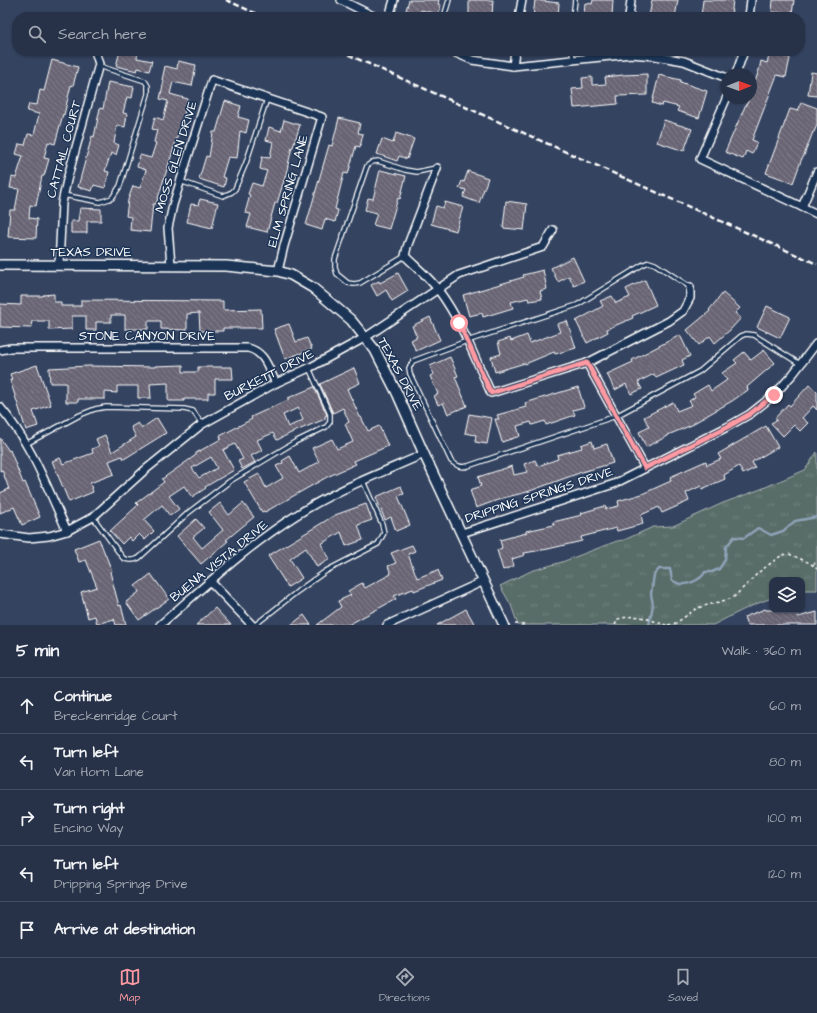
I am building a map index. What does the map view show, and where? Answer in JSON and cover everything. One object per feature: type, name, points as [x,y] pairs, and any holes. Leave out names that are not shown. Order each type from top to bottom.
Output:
[{"type":"street","points":[[341,0],[365,12]]},
{"type":"street","points":[[390,12],[394,0]]},
{"type":"street","points":[[521,12],[522,0]]},
{"type":"street","points":[[630,12],[631,0]]},
{"type":"street","points":[[750,12],[752,0]]},
{"type":"street","points":[[96,56],[99,65]]},
{"type":"street","points":[[463,56],[472,60],[513,66],[602,56]]},
{"type":"street","points":[[513,66],[514,56]]},
{"type":"street","points":[[655,56],[684,61],[721,76]]},
{"type":"street","points":[[738,68],[742,56]]},
{"type":"street","name":"CATTAIL COURT","points":[[59,265],[63,195],[99,65]]},
{"type":"street","name":"MOSS GLEN DRIVE","points":[[171,265],[168,228],[173,205],[212,80],[267,99]]},
{"type":"street","name":"ELM SPRING LANE","points":[[267,99],[322,117],[278,271]]},
{"type":"street","points":[[724,104],[700,159],[817,214]]},
{"type":"street","points":[[437,168],[405,256],[438,290],[459,323],[491,393],[587,363],[669,322],[683,311],[690,298],[690,287]]},
{"type":"street","points":[[802,206],[817,172]]},
{"type":"street","name":"BURKETT DRIVE","points":[[0,534],[29,538],[49,536],[68,531],[93,517],[145,470],[202,424],[276,383],[309,368],[366,338],[459,275],[543,247],[553,230]]},
{"type":"street","name":"TEXAS DRIVE","points":[[0,265],[226,266],[278,271],[291,275],[313,288],[351,320],[375,350],[387,371],[504,625]]},
{"type":"street","name":"DRIPPING SPRINGS DRIVE","points":[[462,534],[614,484],[727,427],[750,414],[774,395],[816,344]]},
{"type":"street","name":"STONE CANYON DRIVE","points":[[0,350],[11,348],[248,348],[256,350],[262,354],[276,383]]},
{"type":"street","points":[[587,363],[645,468]]},
{"type":"street","points":[[0,407],[11,420],[26,444],[68,531]]},
{"type":"street","name":"BUENA VISTA DRIVE","points":[[160,625],[211,582],[232,561],[296,516],[319,502],[424,454]]},
{"type":"street","points":[[387,625],[412,613],[441,602],[484,581]]},
{"type":"street","points":[[211,582],[254,625]]},
{"type":"lane","points":[[445,12],[449,0]]},
{"type":"lane","points":[[574,12],[575,0]]},
{"type":"lane","points":[[573,56],[573,60]]},
{"type":"lane","points":[[63,195],[100,202],[112,198],[120,186],[148,94],[148,86],[145,81],[99,65]]},
{"type":"lane","points":[[180,181],[223,196],[232,192],[235,189],[246,163],[267,99]]},
{"type":"lane","points":[[405,256],[360,284],[348,283],[337,274],[334,267],[335,259],[367,166],[372,162],[378,161],[405,170],[417,172],[437,168]]},
{"type":"lane","points":[[690,287],[655,264],[649,262],[577,304],[413,361],[409,368],[410,374],[452,461],[456,465],[463,467],[468,466],[616,416],[700,371],[741,336],[746,334],[754,335],[800,364]]},
{"type":"lane","points":[[93,517],[123,558],[134,561],[139,558],[188,512],[230,481],[295,442],[326,427],[330,422],[330,414],[309,368]]},
{"type":"lane","points":[[26,444],[87,412],[106,407],[184,408],[193,411],[202,424]]},
{"type":"lane","points":[[254,625],[326,571],[378,544],[384,533],[382,524],[363,481]]},
{"type":"path","points":[[615,625],[618,619],[627,616],[646,617],[667,625],[676,623],[697,608],[734,598],[759,572],[782,555],[789,554],[813,565],[817,569]]},
{"type":"path","points":[[813,565],[817,561]]},
{"type":"path","points":[[515,624],[524,625]]},
{"type":"green space","points":[[817,452],[817,590],[805,590],[805,577],[769,577],[769,599],[749,607],[713,625],[518,625],[511,605],[500,586],[531,571],[562,562],[617,541],[624,540],[653,527],[673,526],[723,503],[805,470]]},
{"type":"building","points":[[409,0],[439,0],[438,4],[441,5],[439,12],[421,10],[420,12],[413,12],[406,10]]},
{"type":"building","points":[[469,0],[493,0],[492,12],[469,12]]},
{"type":"building","points":[[535,0],[559,3],[558,12],[534,12]]},
{"type":"building","points":[[593,0],[613,0],[612,12],[584,12],[585,3],[592,4]]},
{"type":"building","points":[[652,0],[678,0],[676,12],[650,12]]},
{"type":"building","points":[[703,0],[733,0],[732,12],[702,12]]},
{"type":"building","points":[[773,0],[794,0],[792,12],[772,12]]},
{"type":"building","points":[[119,56],[137,56],[137,58],[152,61],[149,71],[138,68],[137,71],[116,66]]},
{"type":"building","points":[[769,56],[782,56],[790,58],[786,77],[777,75],[752,140],[757,142],[752,154],[746,151],[743,159],[725,152],[746,104],[757,104],[757,76],[761,61],[767,63]]},
{"type":"building","points":[[52,60],[78,67],[73,86],[71,85],[55,144],[48,142],[44,158],[49,159],[44,176],[42,176],[36,206],[30,205],[29,218],[37,219],[36,238],[8,237],[10,210],[15,210],[19,189],[10,188],[12,177],[16,178],[23,156],[16,154],[19,144],[25,145],[28,134],[34,135],[39,114],[27,111],[29,104],[37,105],[40,90],[44,91]]},
{"type":"building","points":[[178,61],[196,65],[192,86],[173,82],[170,94],[188,99],[183,119],[156,204],[153,204],[150,232],[130,230],[131,217],[126,216],[128,200],[133,186],[140,188],[146,170],[137,167],[140,155],[151,158],[156,143],[154,142],[157,130],[152,129],[155,117],[163,120],[168,101],[160,99],[165,66],[177,69]]},
{"type":"building","points":[[811,72],[817,73],[817,96],[808,95]]},
{"type":"building","points":[[647,74],[647,95],[617,96],[618,104],[574,108],[572,89],[583,88],[582,78],[592,77],[592,85],[606,84],[605,77]]},
{"type":"building","points":[[659,75],[681,80],[680,82],[707,91],[699,118],[677,111],[679,107],[663,103],[662,106],[652,103]]},
{"type":"building","points":[[108,82],[134,87],[132,98],[127,97],[123,113],[127,114],[125,127],[117,125],[114,143],[119,145],[116,155],[111,153],[105,171],[109,172],[105,188],[94,185],[92,191],[78,187],[92,136],[94,137],[100,108],[103,109]]},
{"type":"building","points":[[225,101],[241,106],[238,117],[249,120],[246,133],[240,131],[237,158],[228,157],[222,177],[226,178],[224,187],[199,179],[206,156],[209,157],[213,132],[216,132]]},
{"type":"building","points":[[801,102],[817,108],[817,125],[802,158],[793,183],[766,173],[790,109],[798,111]]},
{"type":"building","points":[[339,118],[360,123],[358,133],[363,134],[360,147],[356,146],[348,174],[344,173],[335,209],[338,210],[335,222],[325,219],[322,230],[306,225],[329,145],[332,146]]},
{"type":"building","points":[[284,120],[300,125],[267,232],[247,227],[251,214],[245,213],[250,195],[248,194],[252,183],[262,186],[267,171],[260,169],[262,157],[270,158],[273,142],[266,140],[269,127],[281,131]]},
{"type":"building","points":[[664,120],[692,129],[684,151],[657,142]]},
{"type":"building","points":[[396,133],[414,139],[407,159],[399,156],[397,161],[377,154],[382,139],[393,143]]},
{"type":"building","points":[[380,170],[406,176],[400,199],[398,198],[389,229],[373,225],[377,213],[365,210],[368,198],[373,199]]},
{"type":"building","points":[[468,171],[488,178],[479,203],[463,197],[466,190],[459,188],[462,181],[464,182]]},
{"type":"building","points":[[200,199],[218,203],[212,228],[187,222],[191,204],[198,205]]},
{"type":"building","points":[[506,201],[527,204],[524,230],[503,228]]},
{"type":"building","points":[[445,202],[463,207],[456,231],[431,224],[436,206],[443,208]]},
{"type":"building","points":[[80,208],[101,209],[101,221],[87,221],[87,233],[71,233],[71,221],[78,221]]},
{"type":"building","points":[[573,257],[584,281],[574,286],[569,276],[558,282],[551,268]]},
{"type":"building","points":[[543,270],[547,289],[540,291],[542,299],[529,301],[528,298],[511,302],[513,308],[483,317],[482,313],[469,316],[463,295]]},
{"type":"building","points":[[398,273],[408,291],[392,301],[386,290],[377,296],[371,285],[379,281],[380,283]]},
{"type":"building","points":[[645,280],[656,305],[632,316],[633,318],[607,329],[608,332],[587,343],[576,321],[603,306],[600,301],[612,296],[616,303],[630,297],[626,289]]},
{"type":"building","points":[[723,293],[740,308],[735,313],[741,318],[715,343],[710,336],[699,345],[687,330],[710,311],[709,310]]},
{"type":"building","points":[[54,294],[54,302],[61,302],[61,306],[81,306],[81,300],[223,301],[223,310],[261,309],[262,328],[223,328],[223,331],[200,331],[199,313],[187,314],[187,330],[161,329],[161,321],[148,321],[148,329],[125,329],[125,315],[111,315],[111,322],[96,322],[96,330],[86,330],[86,316],[72,316],[72,329],[49,330],[49,321],[32,321],[31,328],[0,327],[0,304],[21,305],[21,296],[43,296]]},
{"type":"building","points":[[767,306],[790,317],[780,338],[757,327]]},
{"type":"building","points":[[430,317],[440,340],[416,351],[411,340],[417,337],[412,326]]},
{"type":"building","points":[[567,321],[576,348],[555,354],[554,352],[525,364],[495,372],[491,357],[501,354],[498,342],[510,338],[511,341],[527,335],[530,343],[560,332],[557,324]]},
{"type":"building","points":[[289,324],[296,342],[307,338],[312,349],[285,359],[274,329]]},
{"type":"building","points":[[680,335],[690,356],[682,360],[684,365],[656,378],[654,374],[638,382],[642,389],[631,394],[626,384],[615,390],[607,374],[633,362],[632,360]]},
{"type":"building","points":[[764,350],[775,363],[747,387],[748,390],[694,424],[668,435],[646,447],[639,432],[649,427],[644,417],[673,402],[677,411],[692,405],[689,401],[695,397],[693,394],[708,385],[711,391],[727,380],[722,373],[737,363],[734,360],[744,352],[751,360]]},
{"type":"building","points":[[450,357],[458,376],[455,377],[467,406],[448,414],[443,403],[438,405],[434,396],[438,394],[430,376],[434,374],[430,366]]},
{"type":"building","points":[[37,365],[51,405],[33,411],[38,426],[26,430],[10,380],[12,380],[10,374]]},
{"type":"building","points":[[183,365],[183,372],[198,372],[198,367],[232,367],[233,379],[215,379],[215,393],[208,393],[208,399],[184,399],[184,401],[168,401],[168,383],[150,384],[151,398],[138,398],[138,386],[117,386],[117,393],[105,392],[105,399],[78,399],[78,402],[66,402],[66,383],[50,383],[49,368],[89,366],[155,367]]},
{"type":"building","points":[[354,368],[360,383],[347,389],[368,431],[379,426],[388,446],[354,461],[356,464],[327,477],[265,512],[262,512],[244,482],[259,474],[266,488],[283,478],[276,466],[283,463],[282,461],[290,456],[299,473],[319,462],[312,448],[332,439],[337,449],[353,442],[345,424],[349,422],[343,408],[333,413],[320,384]]},
{"type":"building","points":[[809,385],[817,392],[817,410],[813,406],[802,418],[808,423],[800,431],[794,425],[783,436],[771,423],[777,420],[775,418],[788,404],[790,406]]},
{"type":"building","points":[[314,387],[327,415],[325,416],[325,419],[277,440],[273,433],[257,440],[262,450],[251,456],[255,462],[242,469],[238,461],[243,459],[235,444],[223,450],[234,470],[205,487],[206,488],[192,497],[184,486],[169,496],[179,509],[170,516],[162,505],[144,520],[154,531],[145,540],[139,534],[132,541],[129,537],[122,544],[110,531],[138,505],[136,503],[164,482],[162,479],[196,455],[196,453],[221,439],[220,436],[252,419],[251,417],[288,400],[288,398]],"holes":[[[298,408],[303,420],[288,427],[283,415]],[[211,457],[217,468],[199,478],[192,468]]]},
{"type":"building","points":[[578,387],[584,407],[573,410],[575,415],[546,425],[545,421],[532,425],[531,422],[517,426],[520,436],[502,442],[495,419],[499,419],[497,415],[526,407],[525,403]]},
{"type":"building","points":[[469,414],[492,418],[487,444],[475,442],[476,435],[465,433]]},
{"type":"building","points":[[157,418],[166,433],[124,459],[122,456],[109,461],[114,474],[90,483],[93,492],[69,502],[52,461],[60,458],[63,464],[93,453],[92,449],[99,446],[96,439],[105,435],[112,452],[136,437],[131,427],[138,423],[142,428]]},
{"type":"building","points":[[766,426],[778,447],[752,462],[755,468],[743,474],[739,466],[724,475],[725,479],[702,489],[701,486],[686,493],[689,501],[662,513],[659,507],[641,515],[643,524],[617,531],[616,528],[581,537],[582,541],[524,553],[525,555],[512,559],[514,566],[503,570],[497,550],[502,548],[500,540],[526,533],[526,531],[554,525],[553,522],[582,515],[581,513],[605,506],[606,509],[619,506],[618,501],[642,494],[671,481],[670,477],[706,461],[707,465],[721,459],[718,454]]},
{"type":"building","points":[[0,438],[9,451],[10,450],[23,483],[25,482],[40,517],[22,525],[14,507],[0,513],[0,493],[9,489],[2,470],[0,471]]},
{"type":"building","points":[[592,441],[594,448],[607,444],[613,463],[476,508],[470,490],[481,486],[478,477],[512,466],[514,475],[527,472],[524,464],[535,460],[538,466],[558,459],[557,455],[582,448],[581,445]]},
{"type":"building","points":[[401,486],[404,494],[398,496],[410,525],[396,531],[391,517],[385,520],[376,497]]},
{"type":"building","points":[[220,503],[229,515],[243,503],[254,517],[226,540],[228,541],[201,564],[177,536],[196,519],[204,528],[193,537],[202,548],[223,530],[209,512]]},
{"type":"building","points":[[366,504],[372,520],[358,525],[363,540],[346,546],[341,532],[321,544],[330,559],[317,567],[306,548],[290,559],[302,578],[288,587],[268,556],[335,515]]},
{"type":"building","points":[[99,539],[112,571],[110,572],[119,606],[121,605],[126,625],[116,625],[114,619],[97,624],[95,616],[88,618],[81,592],[97,587],[86,560],[79,562],[74,549]]},
{"type":"building","points":[[412,545],[415,551],[408,554],[417,578],[438,570],[442,580],[414,591],[413,589],[394,596],[396,599],[348,625],[317,625],[341,607],[338,601],[351,595],[348,591],[362,583],[365,588],[391,574],[388,566],[396,563],[391,553]]},
{"type":"building","points":[[151,574],[169,599],[139,620],[126,602],[139,592],[135,586]]},
{"type":"building","points":[[215,608],[231,625],[196,625]]},
{"type":"building","points":[[466,609],[475,625],[437,625]]},
{"type":"building","points":[[765,609],[769,610],[769,613],[797,613],[798,617],[817,612],[817,625],[747,625],[744,617]]},
{"type":"building","points":[[304,615],[311,625],[291,625]]},
{"type":"waterway","points":[[649,625],[653,605],[651,594],[654,575],[659,569],[670,569],[672,580],[680,584],[691,582],[701,577],[705,572],[712,572],[719,569],[725,560],[726,547],[734,537],[744,538],[758,528],[771,535],[783,531],[795,521],[817,517]]},
{"type":"railway","points":[[226,0],[253,12]]},
{"type":"railway","points":[[351,56],[817,264]]},
{"type":"route","points":[[459,323],[491,393],[587,363],[645,468],[750,414],[774,395]]}]
